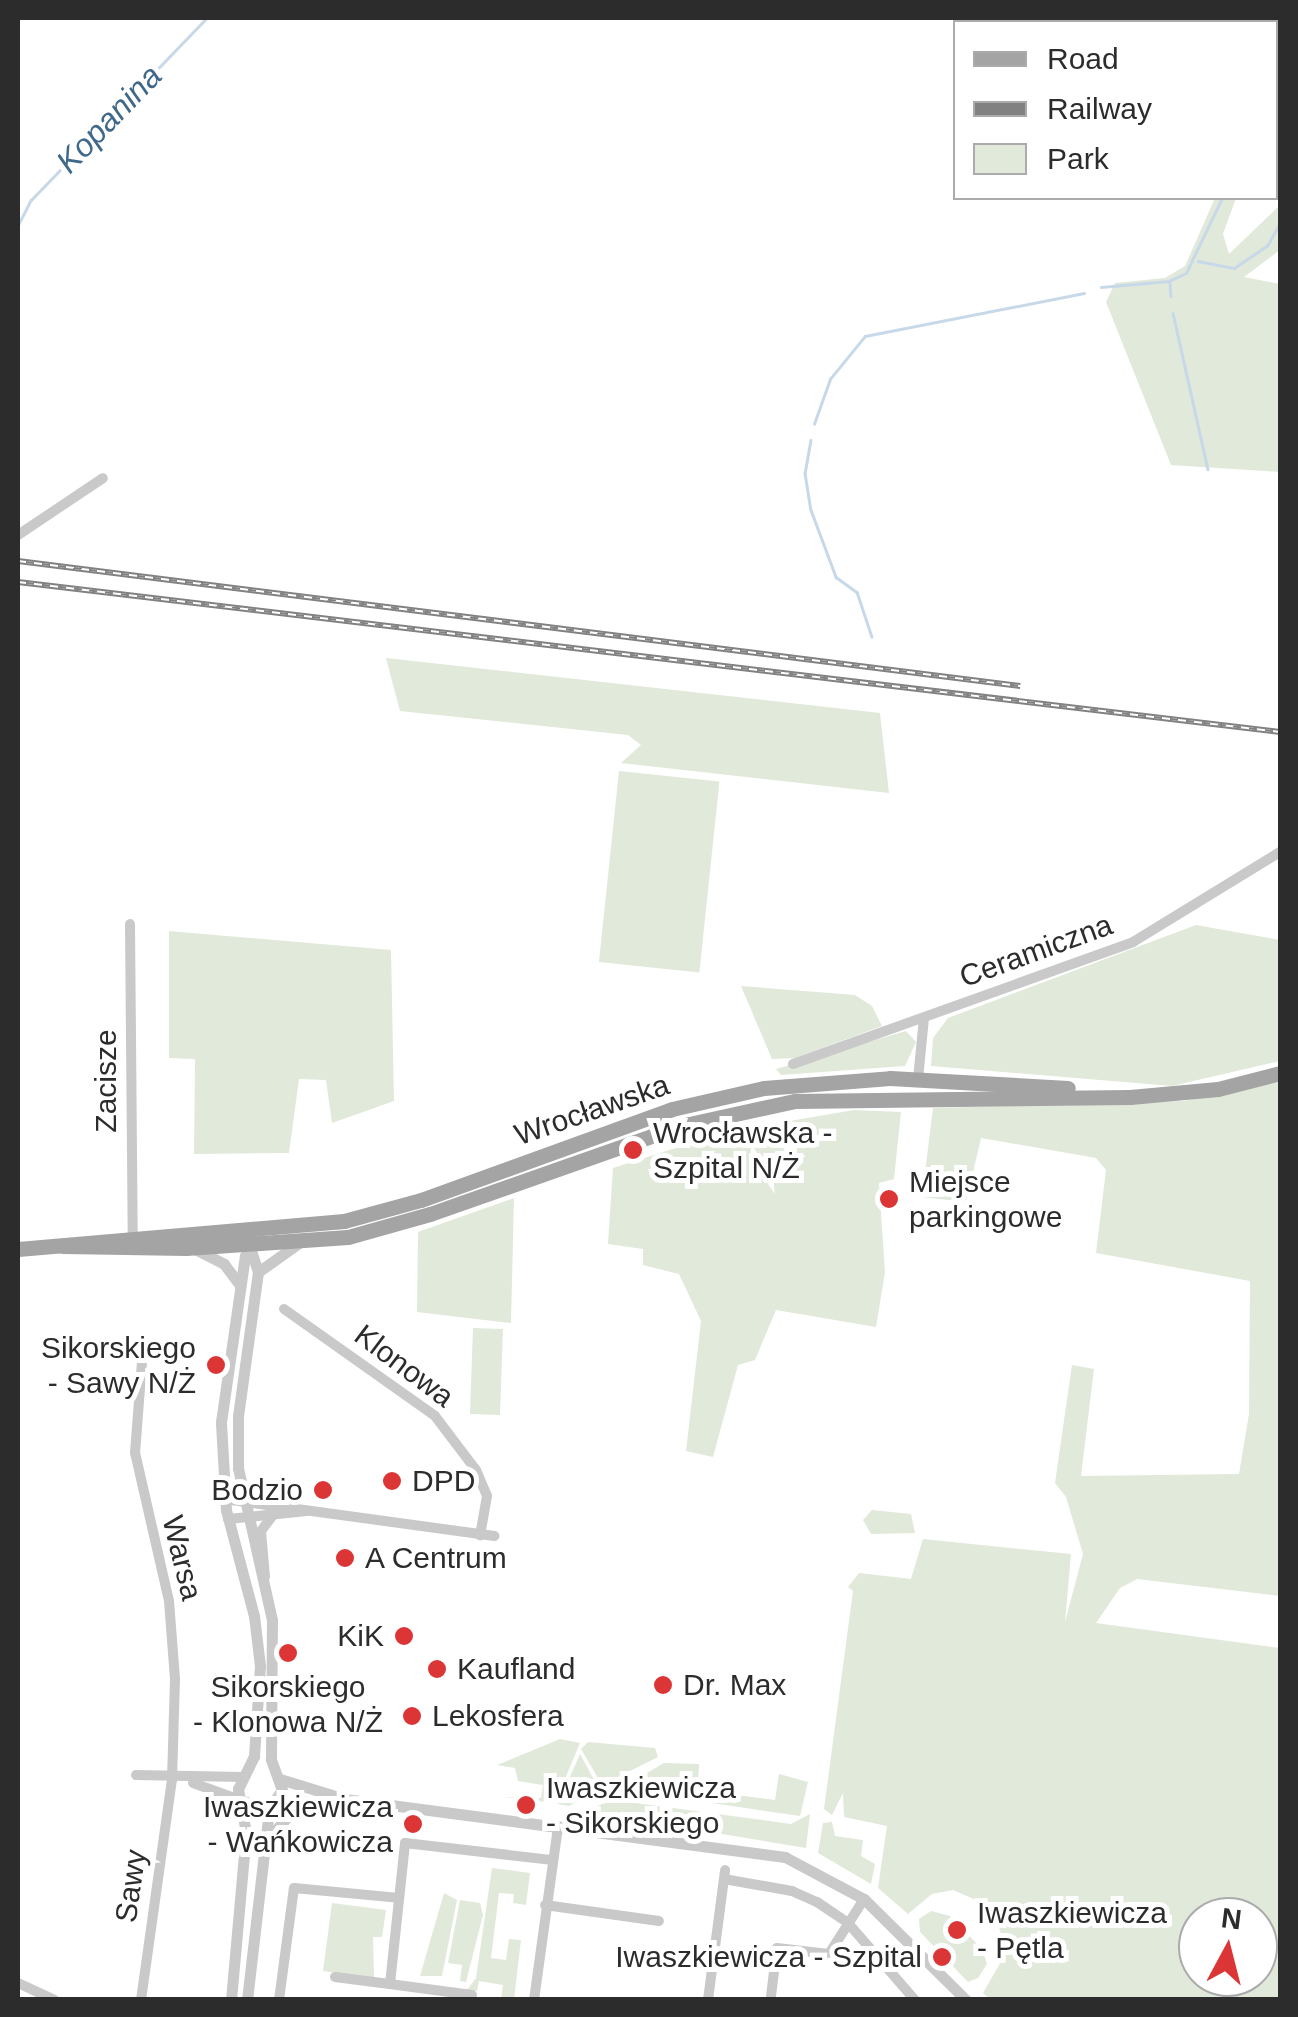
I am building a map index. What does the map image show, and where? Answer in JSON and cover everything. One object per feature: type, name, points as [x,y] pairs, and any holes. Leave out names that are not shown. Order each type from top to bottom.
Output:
[{"type":"main road","name":"Wrocławska","points":[[18,1248],[251,1246],[298,1242],[409,1221],[680,1126],[766,1105],[870,1096],[1146,1095],[1218,1089],[1280,1073]]},
{"type":"main road","name":"Wrocławska","points":[[63,1246],[133,1237],[281,1228],[385,1211],[714,1098],[824,1080],[918,1079],[1146,1095]]},
{"type":"street","points":[[18,535],[102,478]]},
{"type":"street","name":"Ceramiczna","points":[[793,1064],[1133,942],[1280,852]]},
{"type":"street","name":"Zacisze","points":[[130,924],[133,1237]]},
{"type":"street","points":[[918,1079],[924,1018]]},
{"type":"street","points":[[231,2000],[246,1833],[240,1800],[256,1748],[260,1666],[254,1616],[224,1498],[221,1422],[240,1285],[251,1246],[281,1228]]},
{"type":"street","points":[[229,1232],[251,1246],[258,1272],[238,1416],[241,1496],[265,1588],[276,1652],[272,1758],[280,1777],[262,1846],[246,2000]]},
{"type":"street","points":[[258,1272],[298,1242]]},
{"type":"street","points":[[192,1248],[224,1264],[240,1285]]},
{"type":"street","name":"Klonowa","points":[[284,1309],[434,1416],[476,1470],[487,1496],[480,1534]]},
{"type":"street","name":"Warsa","points":[[143,1349],[135,1454],[173,1636],[172,1780]]},
{"type":"street","points":[[224,1498],[241,1496],[312,1511],[494,1536]]},
{"type":"street","points":[[228,1520],[312,1511]]},
{"type":"street","points":[[265,1588],[262,1531],[273,1514]]},
{"type":"street","points":[[136,1775],[187,1781],[245,1775],[266,1768],[280,1777],[345,1798],[776,1855],[818,1870],[864,1899],[966,2000]]},
{"type":"street","name":"Sawy","points":[[141,2000],[172,1780]]},
{"type":"street","points":[[187,1781],[240,1800],[272,1806],[345,1798]]},
{"type":"street","points":[[262,1846],[280,1817],[301,1802]]},
{"type":"street","points":[[534,2000],[558,1826]]},
{"type":"street","points":[[390,1984],[405,1843],[551,1860]]},
{"type":"street","points":[[708,2000],[724,1874],[792,1890],[848,1923],[915,2000]]},
{"type":"street","points":[[278,2000],[294,1888],[399,1898]]},
{"type":"street","points":[[771,1996],[776,1948],[829,1954],[864,1899]]},
{"type":"street","points":[[545,1905],[659,1921]]},
{"type":"street","points":[[335,1977],[468,1994]]},
{"type":"street","points":[[18,1983],[54,2000]]},
{"type":"green space","points":[[1214,200],[1235,200],[1223,234],[1229,254],[1280,205],[1280,250],[1244,277],[1280,284],[1280,472],[1171,465],[1106,302],[1115,283],[1165,278],[1185,266]]},
{"type":"green space","points":[[386,658],[880,713],[889,793],[621,763],[641,745],[628,735],[400,711]]},
{"type":"green space","points":[[619,771],[719,782],[699,973],[599,962]]},
{"type":"green space","points":[[1196,925],[1280,940],[1280,1061],[1172,1086],[931,1066],[933,1038],[948,1018]]},
{"type":"green space","points":[[169,931],[391,950],[394,1101],[332,1123],[326,1080],[299,1079],[289,1153],[194,1154],[195,1059],[169,1058]]},
{"type":"green space","points":[[741,986],[855,995],[872,1006],[882,1026],[795,1058],[772,1059]]},
{"type":"green space","points":[[906,1031],[916,1042],[905,1066],[781,1075],[776,1069]]},
{"type":"green space","points":[[1280,1081],[1280,1596],[1137,1579],[1120,1588],[1096,1623],[1280,1648],[1280,1999],[990,1999],[983,1993],[1007,1951],[997,1922],[976,1900],[953,1890],[932,1894],[908,1914],[878,1888],[887,1826],[844,1817],[843,1793],[832,1815],[824,1809],[853,1591],[848,1587],[859,1573],[911,1579],[923,1539],[1071,1554],[1065,1622],[1083,1554],[1066,1497],[1055,1483],[1072,1365],[1094,1369],[1081,1476],[1239,1474],[1249,1414],[1250,1281],[1096,1253],[1106,1170],[1096,1158],[981,1138],[966,1202],[922,1197],[933,1108],[1184,1101]]},
{"type":"green space","points":[[854,1110],[901,1112],[894,1179],[879,1183],[885,1272],[876,1327],[776,1310],[755,1360],[738,1365],[713,1457],[686,1451],[701,1321],[679,1274],[643,1265],[643,1249],[608,1244],[613,1168],[726,1132]]},
{"type":"green space","points":[[514,1198],[511,1323],[417,1312],[418,1232]]},
{"type":"green space","points":[[473,1328],[503,1329],[500,1415],[470,1414]]},
{"type":"green space","points":[[872,1510],[911,1514],[915,1533],[871,1534],[863,1520]]},
{"type":"green space","points":[[560,1739],[580,1743],[555,1803],[503,1797],[541,1798],[543,1785],[518,1781],[515,1768],[497,1765]]},
{"type":"green space","points":[[588,1742],[655,1748],[658,1757],[602,1785],[581,1749]]},
{"type":"green space","points":[[580,1754],[599,1789],[569,1806],[558,1804]]},
{"type":"green space","points":[[664,1763],[699,1764],[698,1784],[680,1797],[620,1789]]},
{"type":"green space","points":[[779,1774],[808,1782],[800,1816],[705,1802],[724,1783],[728,1794],[775,1800]]},
{"type":"green space","points":[[613,1800],[791,1824],[810,1814],[806,1848],[584,1811]]},
{"type":"green space","points":[[832,1822],[835,1836],[863,1840],[861,1856],[875,1864],[871,1884],[818,1853],[823,1823]]},
{"type":"green space","points":[[492,1868],[530,1873],[526,1905],[513,1903],[514,1894],[499,1893],[491,1958],[506,1960],[509,1939],[521,1940],[514,1999],[501,1999],[503,1985],[479,1981],[477,1991],[467,1990],[476,1978]]},
{"type":"green space","points":[[444,1893],[457,1900],[442,1976],[420,1976]]},
{"type":"green space","points":[[460,1900],[480,1903],[483,1915],[466,1982],[460,1981],[462,1965],[448,1963]]},
{"type":"green space","points":[[332,1903],[386,1910],[382,1937],[373,1937],[374,1978],[323,1971]]},
{"type":"green space","points":[[931,1911],[950,1916],[982,1949],[987,1964],[978,1978],[968,1982],[920,1932],[919,1919]]},
{"type":"waterway","name":"Kopanina","points":[[18,225],[31,200],[207,18]]},
{"type":"waterway","points":[[1101,287],[1169,281],[1186,273],[1221,200]]},
{"type":"waterway","points":[[1198,261],[1234,268],[1267,246],[1280,223]]},
{"type":"waterway","points":[[1170,283],[1171,296]]},
{"type":"waterway","points":[[814,424],[830,379],[865,336],[1084,293]]},
{"type":"waterway","points":[[1173,313],[1208,469]]},
{"type":"waterway","points":[[811,440],[805,473],[811,510],[836,577],[857,592],[872,637]]},
{"type":"railway","points":[[18,561],[1020,686]]},
{"type":"railway","points":[[18,582],[1280,732]]},
{"type":"place","name":"Wrocławska - Szpital N/Ż","points":[[633,1150]]},
{"type":"place","name":"Miejsce parkingowe","points":[[889,1199]]},
{"type":"place","name":"Sikorskiego - Sawy N/Ż","points":[[216,1365]]},
{"type":"place","name":"DPD","points":[[392,1481]]},
{"type":"place","name":"Bodzio","points":[[323,1490]]},
{"type":"place","name":"A Centrum","points":[[345,1558]]},
{"type":"place","name":"KiK","points":[[404,1636]]},
{"type":"place","name":"Sikorskiego - Klonowa N/Ż","points":[[288,1653]]},
{"type":"place","name":"Kaufland","points":[[437,1669]]},
{"type":"place","name":"Dr. Max","points":[[663,1685]]},
{"type":"place","name":"Lekosfera","points":[[412,1716]]},
{"type":"place","name":"Iwaszkiewicza - Sikorskiego","points":[[526,1805]]},
{"type":"place","name":"Iwaszkiewicza - Wańkowicza","points":[[413,1824]]},
{"type":"place","name":"Iwaszkiewicza - Pętla","points":[[957,1930]]},
{"type":"place","name":"Iwaszkiewicza - Szpital","points":[[942,1957]]}]
